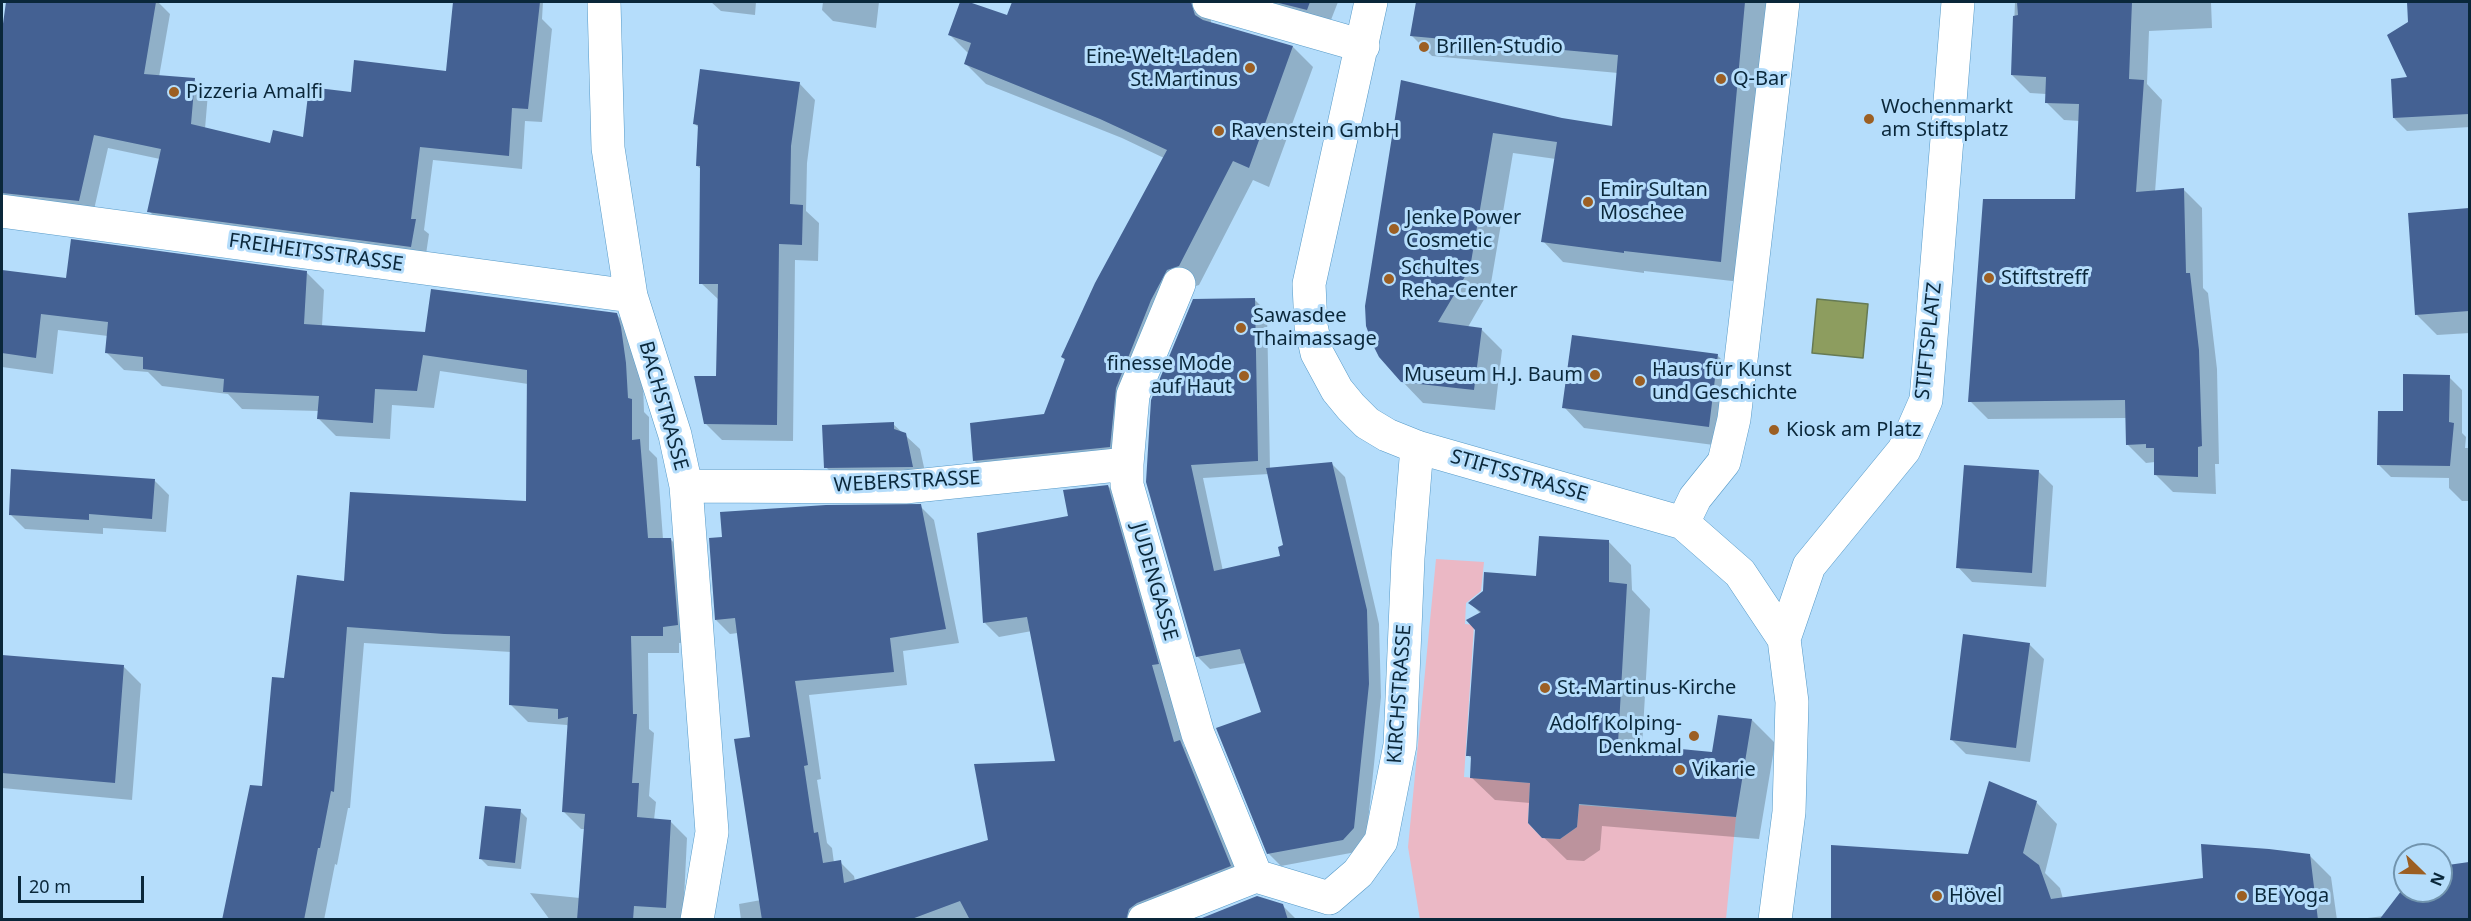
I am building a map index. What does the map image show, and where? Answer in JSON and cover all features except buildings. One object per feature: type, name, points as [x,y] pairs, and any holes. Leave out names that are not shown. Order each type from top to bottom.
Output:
[{"type":"street","name":"BACHSTRASSE","points":[[604,2],[608,148],[631,296],[675,435],[686,486],[712,832],[697,920]]},
{"type":"street","points":[[1209,2],[1363,46]]},
{"type":"street","name":"STIFTSSTRASSE","points":[[1371,2],[1309,284],[1311,326],[1317,353],[1337,390],[1367,423],[1417,447],[1683,523],[1740,573],[1784,639],[1792,702],[1789,812],[1775,920]]},
{"type":"street","points":[[1683,523],[1695,498],[1724,462],[1734,419],[1783,2]]},
{"type":"street","name":"STIFTSPLATZ","points":[[1784,639],[1809,566],[1904,450],[1926,400],[1958,2]]},
{"type":"street","name":"FREIHEITSSTRASSE","points":[[2,211],[631,296]]},
{"type":"street","name":"JUDENGASSE","points":[[1179,284],[1133,395],[1126,464],[1127,485],[1198,734],[1256,876]]},
{"type":"street","name":"KIRCHSTRASSE","points":[[1332,909],[1381,841],[1400,745],[1408,558],[1417,447]]},
{"type":"street","name":"WEBERSTRASSE","points":[[686,486],[905,487],[1126,464]]},
{"type":"street","points":[[1144,920],[1256,876],[1332,909]]},
{"type":"shaded area","points":[[1817,299],[1868,304],[1863,358],[1812,353]]},
{"type":"shaded area","points":[[1436,559],[1484,562],[1481,591],[1466,603],[1465,624],[1474,625],[1464,777],[1530,783],[1528,823],[1542,838],[1560,839],[1577,827],[1579,805],[1736,817],[1726,919],[1420,920],[1408,847]]},
{"type":"place","name":"Brillen-Studio","points":[[1424,47]]},
{"type":"place","name":"Eine-Welt-Laden St.Martinus","points":[[1250,68]]},
{"type":"place","name":"Q-Bar","points":[[1721,79]]},
{"type":"place","name":"Pizzeria Amalfi","points":[[174,92]]},
{"type":"place","name":"Wochenmarkt am Stiftsplatz","points":[[1869,119]]},
{"type":"place","name":"Ravenstein GmbH","points":[[1219,131]]},
{"type":"place","name":"Emir Sultan Moschee","points":[[1588,202]]},
{"type":"place","name":"Jenke Power Cosmetic","points":[[1394,229]]},
{"type":"place","name":"Stiftstreff","points":[[1989,278]]},
{"type":"place","name":"Schultes Reha-Center","points":[[1389,279]]},
{"type":"place","name":"Sawasdee Thaimassage","points":[[1241,328]]},
{"type":"place","name":"Museum H.J. Baum","points":[[1595,375]]},
{"type":"place","name":"finesse Mode auf Haut","points":[[1244,376]]},
{"type":"place","name":"Haus für Kunst und Geschichte","points":[[1640,381]]},
{"type":"place","name":"Kiosk am Platz","points":[[1774,430]]},
{"type":"place","name":"St.-Martinus-Kirche","points":[[1545,688]]},
{"type":"place","name":"Adolf Kolping- Denkmal","points":[[1694,736]]},
{"type":"place","name":"Vikarie","points":[[1680,770]]},
{"type":"place","name":"Hövel","points":[[1937,896]]},
{"type":"place","name":"BE Yoga","points":[[2242,896]]}]
